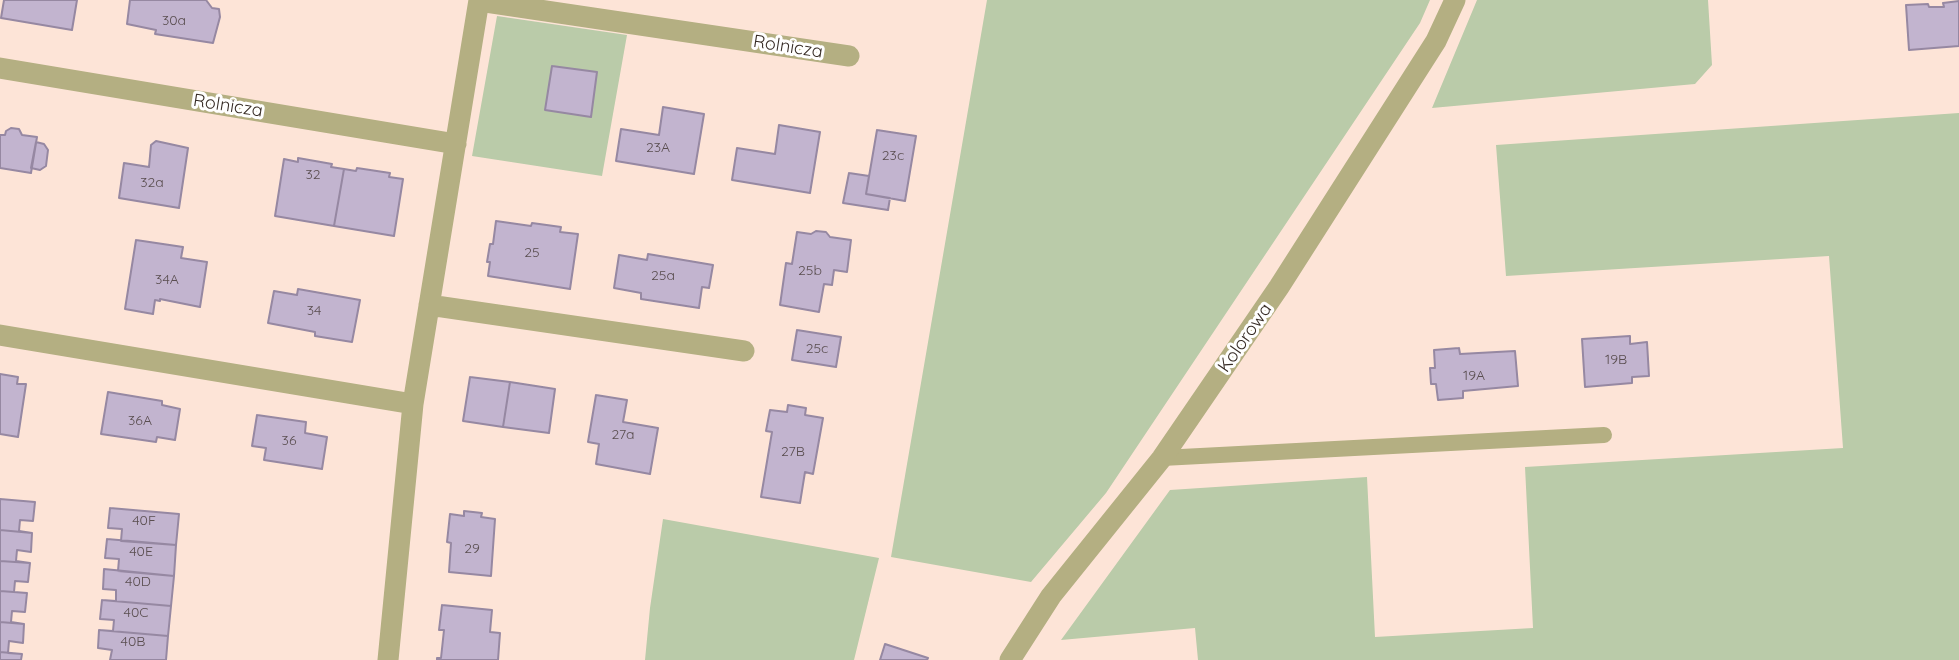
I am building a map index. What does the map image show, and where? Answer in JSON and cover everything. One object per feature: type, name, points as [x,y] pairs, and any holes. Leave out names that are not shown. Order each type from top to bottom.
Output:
[{"type":"street","name":"Rolnicza","points":[[388,660],[413,404],[479,0],[849,56]]},
{"type":"street","name":"Kolorowa","points":[[1010,660],[1051,596],[1162,458],[1279,288],[1436,41],[1455,0]]},
{"type":"street","name":"Rolnicza","points":[[0,68],[456,144]]},
{"type":"street","points":[[429,304],[744,351]]},
{"type":"street","points":[[0,335],[413,404]]},
{"type":"lane","points":[[1162,458],[1604,435]]},
{"type":"green space","points":[[987,0],[1430,0],[1420,23],[1106,493],[1031,582],[891,557]]},
{"type":"green space","points":[[1477,0],[1708,0],[1712,65],[1695,84],[1432,108]]},
{"type":"green space","points":[[497,16],[627,35],[602,176],[472,156]]},
{"type":"green space","points":[[1959,113],[1959,660],[1198,660],[1195,628],[1061,640],[1170,490],[1367,477],[1375,637],[1533,628],[1525,467],[1843,448],[1829,256],[1506,276],[1496,145]]},
{"type":"green space","points":[[663,519],[879,558],[854,660],[645,660]]},
{"type":"building","points":[[4,0],[77,0],[72,30],[1,18]]},
{"type":"building","points":[[130,0],[206,0],[212,8],[219,9],[220,17],[213,43],[155,34],[156,30],[127,24]]},
{"type":"building","points":[[1959,1],[1959,46],[1909,50],[1906,5],[1928,4],[1929,7],[1944,7],[1943,3]]},
{"type":"building","points":[[552,66],[597,72],[591,117],[545,110]]},
{"type":"building","points":[[663,107],[704,114],[694,174],[616,161],[621,129],[659,135]]},
{"type":"building","points":[[779,125],[820,132],[810,193],[732,180],[737,148],[775,154]]},
{"type":"building","points":[[11,128],[19,129],[22,135],[37,137],[31,173],[0,168],[0,135],[5,135]]},
{"type":"building","points":[[877,130],[916,136],[905,201],[866,194]]},
{"type":"building","points":[[156,141],[188,148],[179,208],[119,198],[124,163],[149,167],[151,145]]},
{"type":"building","points":[[36,142],[44,144],[48,150],[46,166],[40,170],[31,168]]},
{"type":"building","points":[[298,158],[344,169],[334,226],[275,216],[284,159],[298,162]]},
{"type":"building","points":[[357,168],[390,173],[389,177],[403,179],[394,236],[334,226],[344,169],[356,171]]},
{"type":"building","points":[[849,173],[869,176],[866,194],[890,198],[888,210],[843,203]]},
{"type":"building","points":[[496,221],[561,227],[560,232],[578,234],[570,289],[488,276],[490,262],[487,262]]},
{"type":"building","points":[[816,231],[826,232],[830,237],[851,240],[847,272],[834,270],[832,285],[824,284],[819,312],[780,305],[786,263],[792,264],[797,232],[811,234]]},
{"type":"building","points":[[136,240],[183,247],[181,258],[207,262],[200,307],[160,299],[155,300],[153,314],[125,309]]},
{"type":"building","points":[[648,254],[713,265],[709,288],[702,287],[699,308],[641,299],[641,293],[614,288],[619,255],[647,260]]},
{"type":"building","points":[[298,289],[360,300],[352,342],[315,336],[315,332],[268,323],[274,291],[297,295]]},
{"type":"building","points":[[797,330],[841,337],[836,367],[792,360]]},
{"type":"building","points":[[1630,336],[1630,344],[1647,342],[1649,376],[1632,377],[1632,383],[1585,387],[1582,339]]},
{"type":"building","points":[[1459,348],[1460,354],[1515,351],[1518,386],[1463,391],[1463,398],[1438,400],[1436,384],[1431,384],[1430,368],[1435,368],[1434,350]]},
{"type":"building","points":[[0,374],[18,377],[17,384],[26,384],[18,437],[0,434]]},
{"type":"building","points":[[470,377],[510,382],[503,427],[463,421]]},
{"type":"building","points":[[510,382],[555,389],[549,433],[503,427]]},
{"type":"building","points":[[108,392],[162,401],[162,405],[180,409],[175,440],[157,437],[156,442],[101,434]]},
{"type":"building","points":[[596,395],[627,400],[623,422],[658,428],[650,474],[596,464],[599,444],[588,442]]},
{"type":"building","points":[[788,405],[806,408],[805,415],[823,418],[813,474],[805,472],[800,503],[761,497],[772,432],[766,431],[770,410],[787,412]]},
{"type":"building","points":[[257,415],[306,422],[305,433],[327,437],[322,469],[264,460],[266,448],[252,446]]},
{"type":"building","points":[[0,499],[35,502],[33,521],[20,520],[19,531],[32,533],[0,530]]},
{"type":"building","points":[[110,508],[179,514],[176,545],[121,541],[122,529],[108,528]]},
{"type":"building","points":[[464,511],[482,513],[481,517],[495,519],[491,576],[449,572],[451,543],[447,542],[450,514],[464,516]]},
{"type":"building","points":[[0,530],[32,533],[31,552],[17,550],[16,561],[30,563],[0,561]]},
{"type":"building","points":[[107,539],[176,545],[174,576],[118,571],[119,559],[105,558]]},
{"type":"building","points":[[0,561],[30,563],[28,582],[15,581],[14,592],[27,593],[0,591]]},
{"type":"building","points":[[104,569],[174,576],[171,606],[102,600],[116,601],[116,590],[103,589]]},
{"type":"building","points":[[0,591],[27,593],[25,612],[12,611],[11,622],[24,624],[0,622]]},
{"type":"building","points":[[102,600],[171,606],[168,636],[99,630],[113,631],[114,620],[100,619]]},
{"type":"building","points":[[442,605],[492,610],[490,632],[500,633],[498,660],[437,660],[441,658],[444,630],[439,630]]},
{"type":"building","points":[[0,622],[24,624],[23,643],[9,641],[8,653],[0,652]]},
{"type":"building","points":[[99,630],[168,636],[166,660],[110,660],[112,650],[98,648]]},
{"type":"building","points":[[885,644],[928,658],[880,660]]},
{"type":"building","points":[[0,652],[22,654],[21,660],[0,660]]}]
